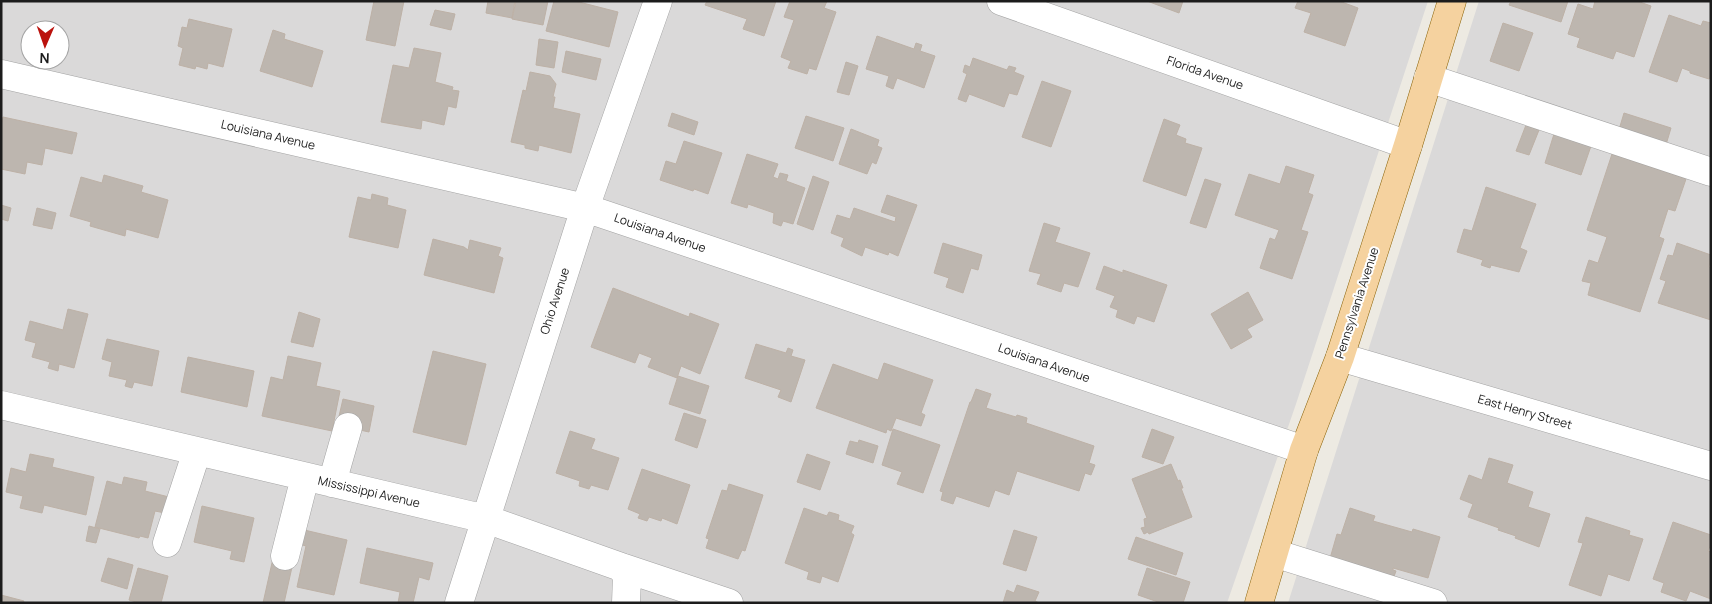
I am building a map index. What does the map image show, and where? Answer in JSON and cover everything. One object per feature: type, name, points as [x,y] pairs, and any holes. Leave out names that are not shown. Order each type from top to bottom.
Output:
[{"type":"main road","name":"Pennsylvania Avenue","points":[[1259,603],[1304,450],[1340,357],[1452,1]]},
{"type":"street","name":"Ohio Avenue","points":[[459,603],[585,208],[658,1]]},
{"type":"street","name":"Florida Avenue","points":[[1001,1],[1408,145]]},
{"type":"street","name":"Louisiana Avenue","points":[[1,74],[585,208],[1304,450]]},
{"type":"street","points":[[1428,78],[1711,172]]},
{"type":"street","name":"East Henry Street","points":[[1340,357],[1711,466]]},
{"type":"street","name":"Mississippi Avenue","points":[[1,405],[486,519],[729,603]]},
{"type":"street","points":[[332,483],[348,427]]},
{"type":"street","points":[[167,543],[197,451]]},
{"type":"street","points":[[285,556],[305,476]]},
{"type":"street","points":[[1274,553],[1433,603]]},
{"type":"street","points":[[621,567],[627,576],[626,603]]},
{"type":"shaded area","points":[[1,1],[1428,1],[1296,404],[1227,603],[1,603]]},
{"type":"shaded area","points":[[1479,1],[1711,1],[1711,603],[1288,603]]},
{"type":"building","points":[[374,1],[404,1],[395,46],[366,40]]},
{"type":"building","points":[[488,1],[515,1],[512,18],[486,13]]},
{"type":"building","points":[[516,1],[548,1],[543,25],[512,19]]},
{"type":"building","points":[[554,1],[575,1],[618,12],[609,47],[546,31]]},
{"type":"building","points":[[707,1],[776,1],[764,36],[743,29],[747,19],[705,5]]},
{"type":"building","points":[[790,1],[827,1],[824,8],[836,12],[816,70],[809,68],[807,74],[788,68],[791,61],[781,57],[794,20],[784,17]]},
{"type":"building","points":[[1147,1],[1183,1],[1179,13]]},
{"type":"building","points":[[1298,1],[1339,1],[1358,8],[1345,46],[1304,32],[1311,13],[1295,8]]},
{"type":"building","points":[[1511,1],[1568,1],[1561,22],[1509,5]]},
{"type":"building","points":[[1595,1],[1637,1],[1651,6],[1634,57],[1616,51],[1613,59],[1577,47],[1580,38],[1568,34],[1578,4],[1593,9]]},
{"type":"building","points":[[435,10],[455,14],[451,30],[430,25]]},
{"type":"building","points":[[1669,15],[1701,26],[1703,21],[1711,23],[1711,75],[1709,79],[1690,73],[1690,71],[1682,68],[1677,82],[1649,72]]},
{"type":"building","points":[[189,19],[232,29],[223,67],[208,63],[207,69],[196,66],[195,69],[179,65],[183,48],[178,46],[182,27],[187,28]]},
{"type":"building","points":[[1503,23],[1533,33],[1519,71],[1490,61]]},
{"type":"building","points":[[273,30],[285,34],[284,39],[323,51],[312,87],[260,71]]},
{"type":"building","points":[[877,36],[914,49],[916,43],[922,45],[920,51],[935,56],[924,88],[897,78],[893,89],[886,86],[889,76],[866,69]]},
{"type":"building","points":[[539,39],[558,42],[554,68],[536,65]]},
{"type":"building","points":[[414,48],[441,53],[435,82],[453,87],[452,90],[459,91],[456,108],[448,106],[444,125],[422,120],[421,129],[381,122],[393,65],[409,68]]},
{"type":"building","points":[[566,51],[601,59],[596,80],[562,72]]},
{"type":"building","points":[[973,58],[1007,70],[1009,66],[1016,68],[1014,72],[1024,76],[1017,95],[1009,93],[1004,107],[969,94],[966,102],[958,99],[967,74],[963,72],[965,65],[970,67]]},
{"type":"building","points":[[846,62],[858,66],[849,95],[837,92]]},
{"type":"building","points":[[530,72],[550,76],[556,84],[553,108],[580,114],[571,153],[539,145],[538,151],[525,148],[525,145],[511,142],[523,90],[526,91]]},
{"type":"building","points":[[1042,81],[1071,91],[1051,147],[1022,137]]},
{"type":"building","points":[[672,113],[698,122],[694,135],[668,126]]},
{"type":"building","points":[[1624,113],[1671,128],[1665,148],[1618,133]]},
{"type":"building","points":[[806,116],[844,128],[833,161],[795,148]]},
{"type":"building","points":[[3,117],[77,133],[72,154],[45,148],[42,165],[27,162],[25,174],[1,169],[1,126]]},
{"type":"building","points":[[1164,119],[1180,125],[1176,135],[1186,139],[1185,143],[1202,148],[1186,196],[1143,181]]},
{"type":"building","points":[[1526,125],[1539,130],[1529,155],[1516,151]]},
{"type":"building","points":[[851,129],[879,140],[877,146],[882,148],[876,164],[872,162],[867,174],[839,164]]},
{"type":"building","points":[[1554,134],[1591,146],[1581,175],[1545,163]]},
{"type":"building","points":[[684,141],[722,153],[708,194],[660,180],[666,161],[676,164]]},
{"type":"building","points":[[747,154],[778,164],[773,177],[778,179],[780,173],[788,175],[786,181],[805,188],[793,224],[783,221],[781,226],[773,223],[774,213],[748,204],[747,208],[731,203]]},
{"type":"building","points":[[1612,154],[1686,179],[1675,211],[1668,209],[1659,237],[1664,239],[1640,312],[1588,295],[1591,283],[1582,281],[1589,260],[1598,263],[1607,237],[1587,230]]},
{"type":"building","points":[[1286,166],[1314,175],[1308,193],[1313,195],[1301,230],[1308,232],[1292,279],[1260,268],[1270,238],[1275,240],[1279,230],[1235,215],[1249,174],[1280,184]]},
{"type":"building","points":[[104,175],[143,186],[141,192],[168,200],[158,238],[126,229],[125,236],[90,226],[91,222],[70,216],[81,177],[102,183]]},
{"type":"building","points":[[813,176],[829,182],[813,230],[797,224]]},
{"type":"building","points":[[1205,179],[1221,184],[1206,228],[1190,223]]},
{"type":"building","points":[[1486,187],[1536,204],[1520,248],[1527,251],[1519,272],[1491,265],[1490,268],[1481,265],[1483,260],[1457,252],[1464,229],[1472,231]]},
{"type":"building","points":[[372,194],[388,198],[387,205],[406,210],[398,248],[349,237],[358,197],[371,200]]},
{"type":"building","points":[[887,195],[917,205],[898,256],[889,252],[888,255],[865,247],[862,256],[841,246],[844,238],[831,233],[837,215],[850,219],[854,208],[895,222],[896,217],[881,212]]},
{"type":"building","points":[[1,205],[11,208],[8,221],[1,219]]},
{"type":"building","points":[[37,208],[56,213],[52,229],[33,225]]},
{"type":"building","points":[[1044,223],[1060,228],[1055,242],[1090,253],[1078,287],[1064,283],[1061,292],[1037,284],[1041,274],[1029,271]]},
{"type":"building","points":[[433,239],[464,247],[468,250],[470,240],[501,248],[498,256],[503,258],[494,293],[424,275]]},
{"type":"building","points":[[943,243],[982,255],[978,270],[971,268],[963,293],[946,287],[949,278],[934,273]]},
{"type":"building","points":[[1677,243],[1711,255],[1709,267],[1711,268],[1711,320],[1658,303],[1666,281],[1660,279],[1668,255],[1673,256]]},
{"type":"building","points":[[1104,266],[1123,273],[1123,270],[1167,285],[1154,322],[1137,316],[1134,324],[1116,317],[1118,310],[1110,307],[1115,296],[1096,289]]},
{"type":"building","points":[[613,288],[689,317],[690,313],[719,324],[700,374],[681,366],[677,378],[648,367],[652,358],[639,353],[635,363],[591,347]]},
{"type":"building","points":[[1248,292],[1263,320],[1247,329],[1252,337],[1231,349],[1211,314]]},
{"type":"building","points":[[68,309],[88,314],[74,368],[59,364],[58,371],[48,368],[50,362],[32,357],[36,343],[25,340],[30,321],[63,330]]},
{"type":"building","points":[[299,312],[320,319],[313,347],[291,342]]},
{"type":"building","points":[[107,339],[159,351],[152,386],[134,382],[132,388],[125,386],[127,380],[109,376],[112,362],[102,359]]},
{"type":"building","points":[[756,344],[786,353],[788,348],[793,350],[791,356],[805,360],[791,402],[778,397],[781,390],[745,378]]},
{"type":"building","points":[[433,351],[486,364],[466,445],[413,432]]},
{"type":"building","points":[[288,356],[321,363],[316,386],[340,391],[332,431],[262,416],[271,377],[283,380]]},
{"type":"building","points":[[188,357],[254,371],[247,407],[181,392]]},
{"type":"building","points":[[884,363],[933,380],[921,413],[925,415],[921,426],[896,418],[891,431],[887,429],[886,433],[816,408],[833,364],[878,380]]},
{"type":"building","points":[[678,376],[709,386],[700,414],[669,404]]},
{"type":"building","points":[[976,389],[991,394],[986,408],[1016,417],[1017,415],[1027,418],[1026,423],[1094,446],[1089,463],[1095,465],[1091,475],[1085,473],[1079,491],[1017,471],[1009,495],[995,490],[989,507],[956,496],[953,504],[941,500],[943,492],[940,491]]},
{"type":"building","points":[[343,399],[374,406],[369,432],[337,425]]},
{"type":"building","points":[[684,413],[706,420],[697,448],[675,440]]},
{"type":"building","points":[[893,429],[940,445],[923,493],[897,484],[902,472],[882,465]]},
{"type":"building","points":[[1152,429],[1174,437],[1163,464],[1142,457]]},
{"type":"building","points":[[570,431],[595,439],[591,449],[619,458],[608,490],[591,485],[589,489],[579,486],[580,481],[556,473]]},
{"type":"building","points":[[859,440],[878,446],[873,463],[846,454],[850,441],[858,443]]},
{"type":"building","points":[[30,454],[54,459],[52,467],[94,477],[86,515],[44,505],[42,513],[20,508],[23,496],[6,492],[11,468],[26,472]]},
{"type":"building","points":[[807,454],[830,462],[820,490],[797,482]]},
{"type":"building","points":[[1489,458],[1513,465],[1507,483],[1533,492],[1528,507],[1550,514],[1539,547],[1498,530],[1499,528],[1468,517],[1473,504],[1460,499],[1469,475],[1482,480]]},
{"type":"building","points":[[1171,464],[1178,481],[1180,480],[1183,488],[1181,488],[1192,517],[1149,534],[1148,532],[1144,534],[1141,528],[1145,527],[1144,519],[1147,518],[1132,479]]},
{"type":"building","points":[[642,469],[690,485],[677,524],[662,518],[661,521],[649,517],[647,521],[638,518],[640,514],[628,509]]},
{"type":"building","points":[[124,477],[147,482],[145,491],[169,497],[165,513],[155,511],[148,538],[140,536],[139,538],[95,527],[107,481],[122,485]]},
{"type":"building","points":[[729,484],[763,495],[745,551],[742,550],[738,559],[706,548],[709,539],[706,538],[722,490],[727,491]]},
{"type":"building","points":[[202,506],[254,518],[244,562],[230,559],[232,551],[194,542]]},
{"type":"building","points":[[804,508],[827,516],[829,512],[839,515],[838,520],[854,526],[851,533],[854,535],[838,582],[822,576],[820,583],[807,579],[809,572],[785,563]]},
{"type":"building","points":[[1350,508],[1375,516],[1373,521],[1412,532],[1413,529],[1440,537],[1428,578],[1393,568],[1396,571],[1393,579],[1329,562],[1337,534],[1341,535]]},
{"type":"building","points":[[1586,517],[1630,531],[1629,535],[1643,539],[1629,581],[1608,574],[1601,596],[1569,585],[1583,543],[1578,542]]},
{"type":"building","points":[[1673,522],[1711,535],[1711,544],[1708,551],[1711,552],[1711,599],[1690,591],[1686,601],[1661,592],[1664,583],[1653,579]]},
{"type":"building","points":[[89,526],[100,529],[96,543],[86,541]]},
{"type":"building","points":[[300,529],[347,540],[334,595],[297,587],[306,546],[296,543]]},
{"type":"building","points":[[1014,530],[1037,537],[1026,571],[1003,564]]},
{"type":"building","points":[[1136,537],[1183,553],[1176,575],[1128,559]]},
{"type":"building","points":[[367,548],[433,563],[429,580],[419,577],[413,603],[398,603],[400,592],[360,583]]},
{"type":"building","points":[[274,554],[294,558],[284,603],[263,603]]},
{"type":"building","points":[[108,558],[133,565],[127,589],[101,581]]},
{"type":"building","points":[[138,568],[168,576],[161,603],[140,603],[129,600]]},
{"type":"building","points":[[1147,568],[1190,582],[1183,603],[1161,603],[1138,595]]},
{"type":"building","points":[[1017,585],[1039,592],[1035,601],[1039,603],[1003,603],[1007,590],[1014,593]]},
{"type":"building","points":[[1,595],[24,601],[23,603],[1,603]]}]
